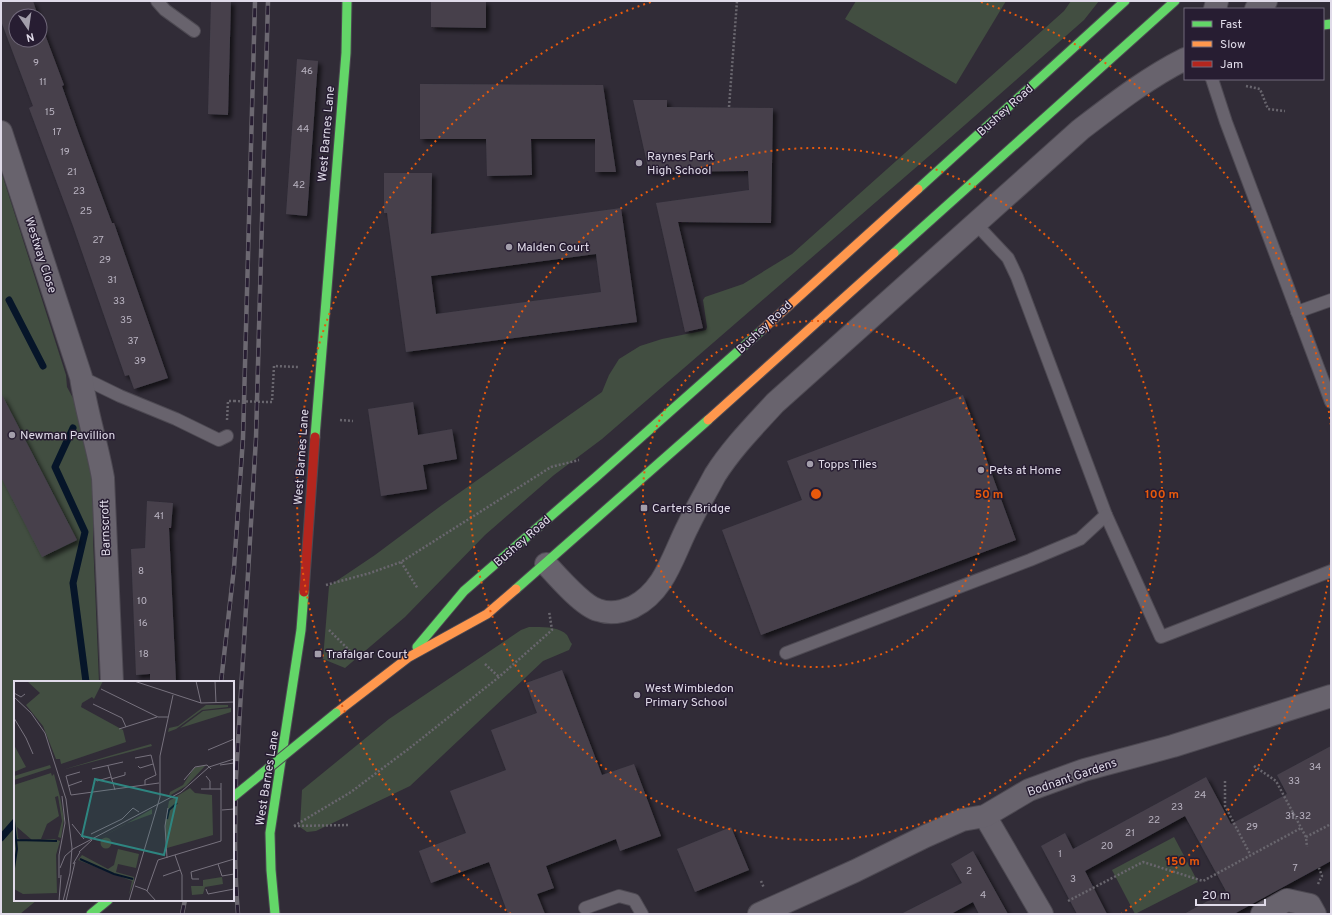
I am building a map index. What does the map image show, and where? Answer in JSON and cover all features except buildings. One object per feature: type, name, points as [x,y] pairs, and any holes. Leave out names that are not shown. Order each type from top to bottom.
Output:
[{"type":"main road","name":"West Barnes Lane","points":[[275,914],[271,870],[270,833],[301,630],[316,419],[322,357],[328,251],[346,53],[347,1]]},
{"type":"main road","name":"Bushey Road","points":[[409,657],[464,591],[596,478],[1125,1]]},
{"type":"main road","name":"Bushey Road","points":[[234,796],[336,713],[409,657],[488,614],[777,358],[1175,1]]},
{"type":"main road","points":[[91,914],[107,901]]},
{"type":"street","points":[[1257,8],[1266,1]]},
{"type":"street","points":[[546,564],[571,591],[596,610],[612,612],[626,610],[640,603],[656,590],[670,567],[688,526],[715,476],[744,435],[776,403],[1080,130],[1129,92],[1168,67],[1184,59]]},
{"type":"street","name":"Westway Close","points":[[1,132],[81,377]]},
{"type":"street","name":"Barnscroft","points":[[81,377],[85,403],[97,446],[103,478],[112,681]]},
{"type":"street","name":"Bodnant Gardens","points":[[759,914],[855,872],[926,836],[962,820],[985,816],[1029,790],[1084,770],[1173,746],[1331,696]]},
{"type":"street","points":[[985,816],[1042,914]]},
{"type":"street","points":[[1262,914],[1288,900],[1310,905],[1316,914]]},
{"type":"lane","points":[[158,1],[165,10],[194,31]]},
{"type":"lane","points":[[1212,80],[1226,122],[1331,402]]},
{"type":"lane","points":[[976,224],[1008,258],[1017,277],[1106,515],[1161,637],[1331,572]]},
{"type":"lane","points":[[1297,312],[1331,300]]},
{"type":"lane","points":[[81,377],[120,396],[176,419],[219,440],[227,436]]},
{"type":"lane","points":[[786,653],[1030,560],[1080,539],[1106,515]]},
{"type":"lane","points":[[585,908],[619,896],[634,900],[642,914]]},
{"type":"path","points":[[730,108],[736,1]]},
{"type":"path","points":[[1246,86],[1260,89],[1268,109],[1285,110]]},
{"type":"path","points":[[227,436],[228,401],[272,402],[274,366],[301,368]]},
{"type":"path","points":[[340,420],[353,421]]},
{"type":"path","points":[[324,586],[370,573],[401,562],[551,467],[586,459]]},
{"type":"path","points":[[401,562],[418,588]]},
{"type":"path","points":[[349,825],[294,826],[352,792],[499,677],[552,630],[548,611]]},
{"type":"path","points":[[329,630],[359,660]]},
{"type":"path","points":[[485,664],[499,677]]},
{"type":"path","points":[[1254,766],[1276,781],[1306,837],[1307,848]]},
{"type":"path","points":[[1225,781],[1225,806],[1250,854]]},
{"type":"path","points":[[1306,837],[1331,824]]},
{"type":"path","points":[[1068,901],[1143,862],[1203,881],[1250,854],[1301,828]]},
{"type":"green space","points":[[856,1],[1006,1],[956,84],[845,19]]},
{"type":"green space","points":[[1071,1],[1099,1],[1084,20],[958,131],[602,439],[554,475],[485,535],[405,617],[345,668],[323,659],[329,586],[375,555],[442,505],[602,392],[609,375],[619,359],[640,346],[662,339],[706,330],[707,327],[703,300],[705,297],[743,284],[792,254],[1064,11]]},
{"type":"green space","points":[[1,171],[66,375],[67,387],[74,400],[94,469],[93,540],[99,681],[14,681],[14,901],[36,901],[20,914],[1,914]]},
{"type":"green space","points":[[529,627],[559,630],[567,635],[572,644],[569,650],[543,661],[410,786],[316,831],[307,832],[300,827],[302,790],[389,719],[521,630]]},
{"type":"green space","points":[[1174,837],[1198,882],[1135,914],[1112,870]]},
{"type":"waterway","points":[[9,300],[43,366]]},
{"type":"waterway","points":[[73,428],[55,467],[85,532],[73,583],[86,681]]},
{"type":"waterway","points":[[1,838],[14,823]]},
{"type":"railway","points":[[221,681],[234,568],[243,438],[255,1]]},
{"type":"railway","points":[[238,914],[235,863],[236,777],[256,438],[268,1]]},
{"type":"railway","points":[[182,914],[185,901]]},
{"type":"traffic: fast","points":[[315,437],[346,53],[347,1]]},
{"type":"traffic: fast","points":[[918,189],[1125,1]]},
{"type":"traffic: fast","points":[[894,253],[1175,1]]},
{"type":"traffic: fast","points":[[1324,25],[1331,24]]},
{"type":"traffic: fast","points":[[417,647],[464,591],[596,477],[762,330]]},
{"type":"traffic: fast","points":[[516,589],[708,420]]},
{"type":"traffic: fast","points":[[275,914],[271,870],[270,833],[301,630],[304,592]]},
{"type":"traffic: fast","points":[[234,796],[336,713]]},
{"type":"traffic: fast","points":[[91,914],[107,901]]},
{"type":"traffic: slow","points":[[762,330],[918,189]]},
{"type":"traffic: slow","points":[[708,420],[894,253]]},
{"type":"traffic: slow","points":[[336,713],[409,657],[487,614],[516,589]]},
{"type":"traffic: jam","points":[[304,592],[315,437]]},
{"type":"place","name":"Raynes Park High School","points":[[639,163]]},
{"type":"place","name":"Malden Court","points":[[509,247]]},
{"type":"place","name":"Newman Pavillion","points":[[12,435]]},
{"type":"place","name":"Topps Tiles","points":[[810,464]]},
{"type":"place","name":"Pets at Home","points":[[981,470]]},
{"type":"place","name":"Carters Bridge","points":[[644,508]]},
{"type":"place","name":"Trafalgar Court","points":[[318,654]]},
{"type":"place","name":"West Wimbledon Primary School","points":[[637,695]]}]
